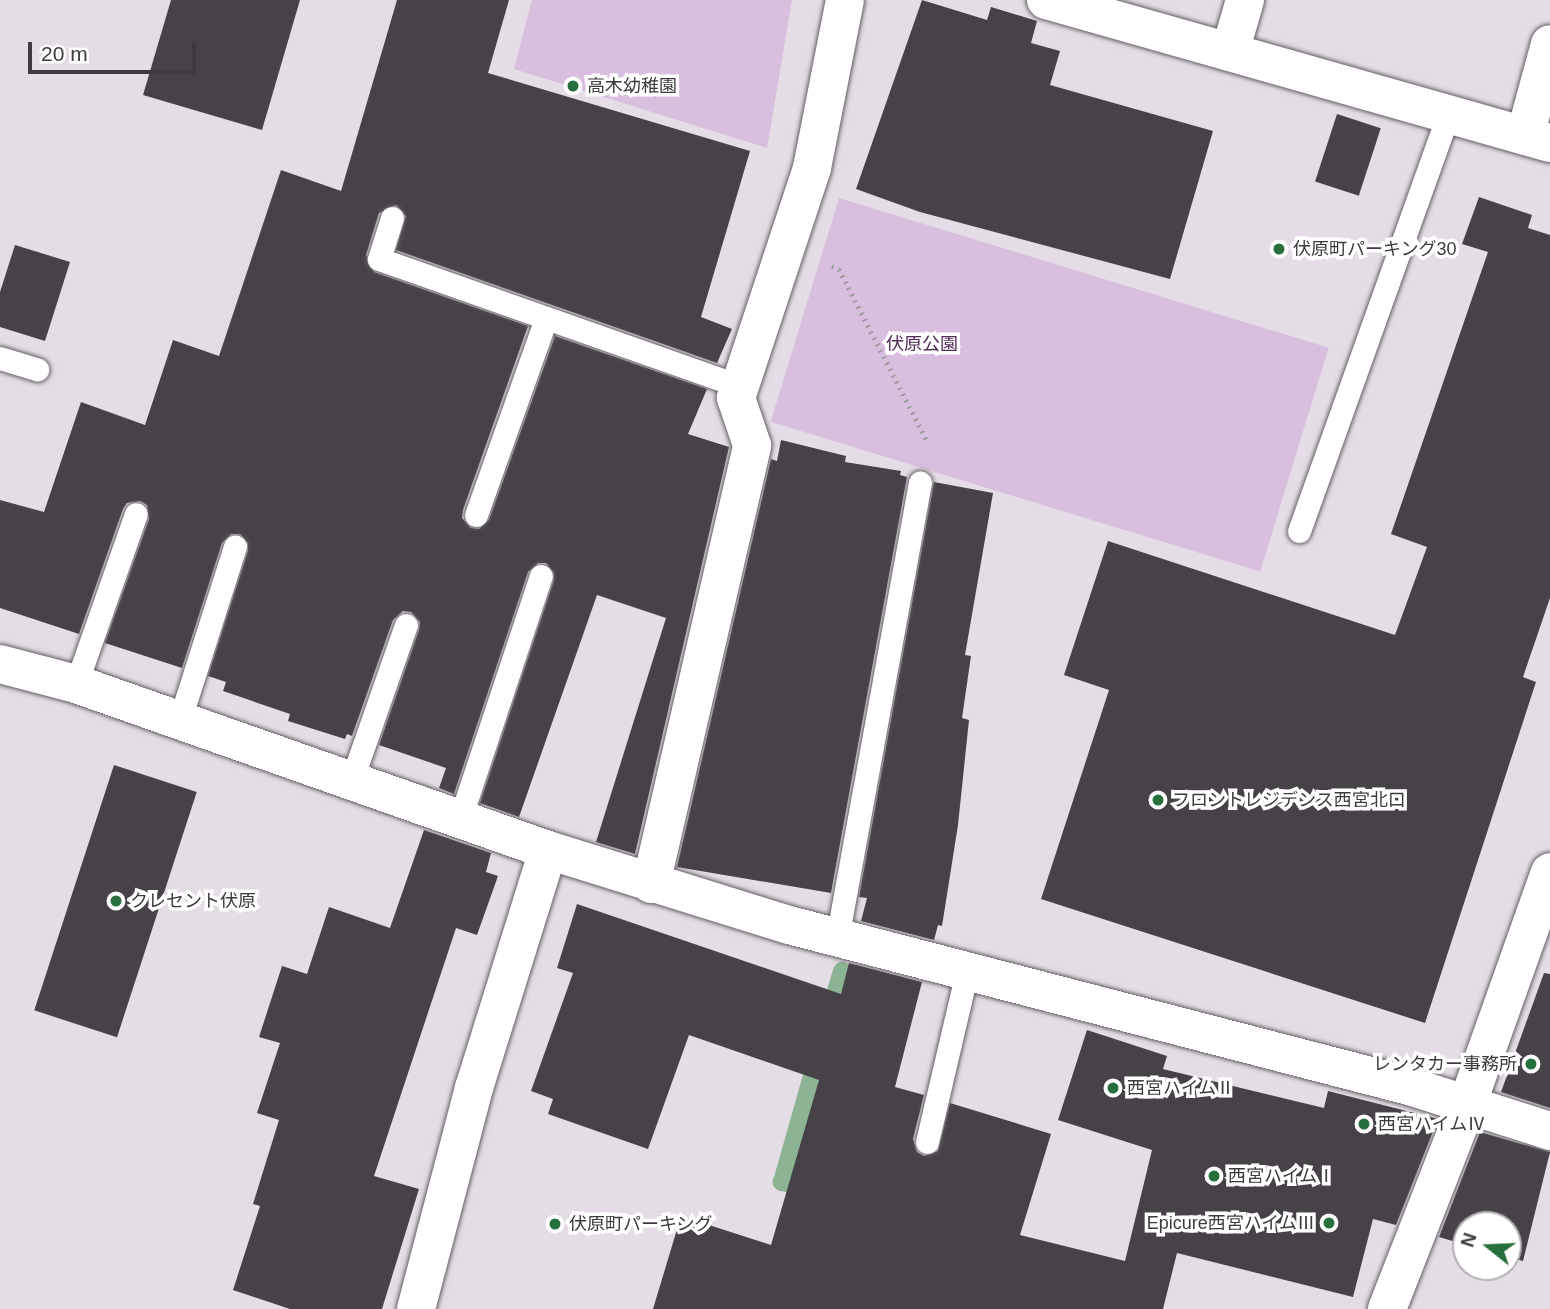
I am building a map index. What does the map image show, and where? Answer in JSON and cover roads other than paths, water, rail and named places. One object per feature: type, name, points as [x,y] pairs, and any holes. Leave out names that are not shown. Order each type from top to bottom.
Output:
[{"type":"street","points":[[651,884],[752,446],[736,398],[812,168],[845,0]]},
{"type":"street","points":[[1046,0],[1537,140],[1550,44]]},
{"type":"street","points":[[1230,52],[1245,0]]},
{"type":"street","points":[[0,664],[76,684],[180,719],[651,884],[837,939],[1467,1105],[1550,1131]]},
{"type":"street","points":[[416,1309],[474,1088],[548,849]]},
{"type":"street","points":[[1387,1309],[1467,1105],[1550,872]]},
{"type":"lane","points":[[1299,531],[1448,114]]},
{"type":"lane","points":[[392,218],[379,259],[740,386]]},
{"type":"lane","points":[[475,515],[547,318]]},
{"type":"lane","points":[[0,358],[37,369]]},
{"type":"lane","points":[[837,939],[919,482]]},
{"type":"lane","points":[[76,684],[136,514]]},
{"type":"lane","points":[[180,719],[234,547]]},
{"type":"lane","points":[[460,819],[541,576]]},
{"type":"lane","points":[[352,779],[406,625]]},
{"type":"lane","points":[[927,1142],[967,972]]},
{"type":"waterway","points":[[829,1015],[842,971]]},
{"type":"waterway","points":[[810,1188],[782,1182],[818,1055]]},
{"type":"place","name":"高木幼稚園","points":[[573,86]]},
{"type":"place","name":"伏原町パーキング30","points":[[1279,249]]},
{"type":"place","name":"フロントレジデンス西宮北口","points":[[1158,800]]},
{"type":"place","name":"クレセント伏原","points":[[116,901]]},
{"type":"place","name":"レンタカー事務所","points":[[1531,1064]]},
{"type":"place","name":"西宮ハイムⅡ","points":[[1113,1088]]},
{"type":"place","name":"西宮ハイムⅣ","points":[[1364,1124]]},
{"type":"place","name":"西宮ハイムⅠ","points":[[1214,1176]]},
{"type":"place","name":"Epicure西宮ハイムⅢ","points":[[1329,1223]]},
{"type":"place","name":"伏原町パーキング","points":[[555,1224]]},
{"type":"park label","name":"伏原公園","points":[[922,344]]}]
